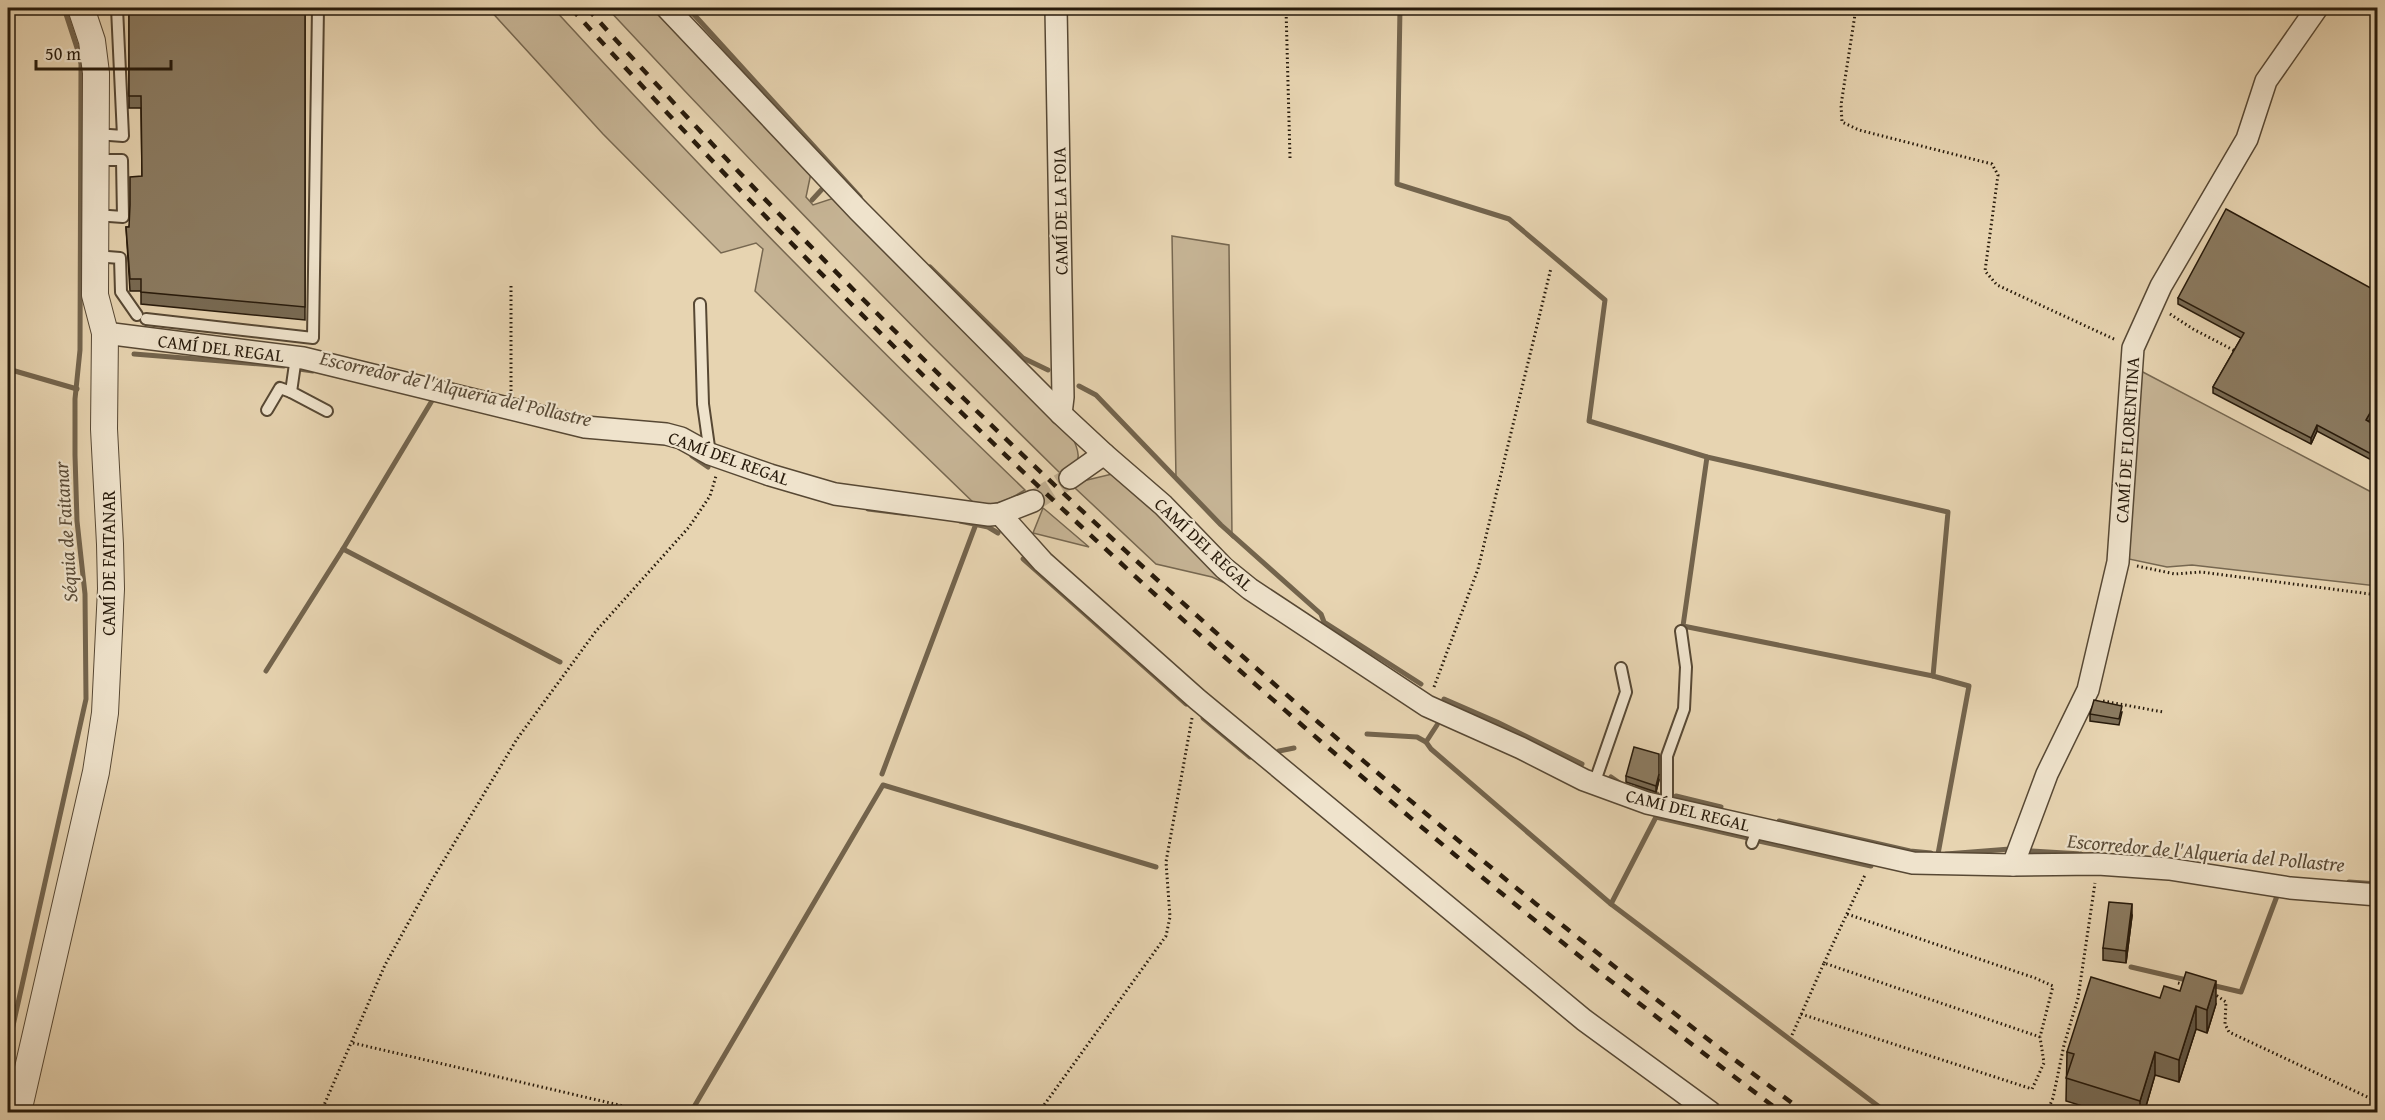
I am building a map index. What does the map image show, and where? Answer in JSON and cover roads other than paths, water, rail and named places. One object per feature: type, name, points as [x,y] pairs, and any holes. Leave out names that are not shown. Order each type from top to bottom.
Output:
[{"type":"street","name":"CAMÍ DE FAITANAR","points":[[18,1113],[96,772],[104,722],[111,589],[104,429],[105,333],[95,295],[96,73],[92,41],[81,8]]},
{"type":"street","name":"CAMÍ DEL REGAL","points":[[667,8],[858,210],[1062,414],[1163,505],[1224,568],[1250,589],[1427,706],[1594,784],[1647,803],[1667,807],[1755,835],[1913,863],[2098,864],[2169,869],[2290,888],[2378,895]]},
{"type":"street","name":"CAMÍ DE LA FOIA","points":[[1056,8],[1064,397],[1062,414]]},
{"type":"street","name":"CAMÍ DE FLORENTINA","points":[[2013,865],[2047,774],[2088,690],[2118,562],[2133,348],[2154,302],[2247,140],[2266,81],[2317,8]]},
{"type":"street","name":"CAMÍ DEL REGAL","points":[[105,333],[296,357],[585,427],[666,434],[681,438],[710,454],[835,494],[989,515],[1000,514],[1033,501]]},
{"type":"street","points":[[1070,478],[1104,454]]},
{"type":"street","points":[[1000,514],[1043,562],[1197,699],[1584,1020],[1710,1113]]},
{"type":"lane","points":[[95,134],[123,136],[117,8]]},
{"type":"lane","points":[[95,256],[120,258],[121,292],[142,317],[313,338],[318,8]]},
{"type":"lane","points":[[700,304],[703,404],[710,454]]},
{"type":"lane","points":[[291,393],[296,357]]},
{"type":"lane","points":[[267,410],[280,388],[327,411]]},
{"type":"lane","points":[[1667,807],[1667,756],[1684,709],[1686,667],[1682,631]]},
{"type":"lane","points":[[1594,784],[1626,692],[1621,668]]},
{"type":"waterway","name":"Séquia de Faitanar","points":[[8,1048],[86,699],[85,594],[77,521],[75,455],[75,399],[80,350],[81,64],[64,8]]},
{"type":"waterway","points":[[688,8],[860,197]]},
{"type":"waterway","points":[[1400,8],[1397,184],[1509,219],[1605,300],[1589,421],[1707,457],[1948,512],[1933,676],[1969,686],[1938,854]]},
{"type":"waterway","points":[[812,200],[825,186]]},
{"type":"waterway","points":[[930,267],[1023,358],[1048,370]]},
{"type":"waterway","name":"Escorredor de l'Alqueria del Pollastre","points":[[134,354],[284,366]]},
{"type":"waterway","points":[[8,369],[77,389]]},
{"type":"waterway","name":"Escorredor de l'Alqueria del Pollastre","points":[[299,369],[313,371]]},
{"type":"waterway","points":[[1079,386],[1096,395],[1221,525],[1321,614],[1324,622],[1421,684]]},
{"type":"waterway","points":[[343,549],[433,399]]},
{"type":"waterway","name":"Escorredor de l'Alqueria del Pollastre","points":[[692,456],[708,467]]},
{"type":"waterway","points":[[1707,457],[1683,626],[1933,676]]},
{"type":"waterway","name":"Escorredor de l'Alqueria del Pollastre","points":[[868,509],[909,514]]},
{"type":"waterway","name":"Escorredor de l'Alqueria del Pollastre","points":[[960,521],[988,527],[998,533]]},
{"type":"waterway","points":[[882,774],[976,524]]},
{"type":"waterway","points":[[266,671],[343,549],[560,662]]},
{"type":"waterway","name":"Escorredor de l'Alqueria del Pollastre","points":[[1023,559],[1186,704]]},
{"type":"waterway","name":"Escorredor de l'Alqueria del Pollastre","points":[[1444,699],[1582,764]]},
{"type":"waterway","name":"Escorredor de l'Alqueria del Pollastre","points":[[1203,718],[1250,757]]},
{"type":"waterway","name":"Escorredor de l'Alqueria del Pollastre","points":[[1367,734],[1417,737],[1426,742],[1437,725]]},
{"type":"waterway","points":[[1426,742],[1431,749],[1611,904],[1886,1112]]},
{"type":"waterway","name":"Escorredor de l'Alqueria del Pollastre","points":[[1279,751],[1294,748]]},
{"type":"waterway","name":"Escorredor de l'Alqueria del Pollastre","points":[[1611,777],[1621,784]]},
{"type":"waterway","points":[[691,1112],[883,785],[1156,867]]},
{"type":"waterway","name":"Escorredor de l'Alqueria del Pollastre","points":[[1636,788],[1657,794]]},
{"type":"waterway","name":"Escorredor de l'Alqueria del Pollastre","points":[[1676,796],[1721,807]]},
{"type":"waterway","points":[[1611,904],[1656,817],[1748,838]]},
{"type":"waterway","name":"Escorredor de l'Alqueria del Pollastre","points":[[1779,821],[1910,851],[1931,853]]},
{"type":"waterway","points":[[1759,841],[1871,866]]},
{"type":"waterway","name":"Escorredor de l'Alqueria del Pollastre","points":[[1946,854],[2010,849]]},
{"type":"waterway","name":"Escorredor de l'Alqueria del Pollastre","points":[[2032,851],[2081,854]]},
{"type":"waterway","name":"Escorredor de l'Alqueria del Pollastre","points":[[2349,882],[2378,884]]},
{"type":"waterway","points":[[2211,985],[2241,992],[2277,896]]},
{"type":"waterway","points":[[2131,967],[2191,981]]},
{"type":"tunnel","points":[[1033,501],[1070,478]]},
{"type":"railway","points":[[571,8],[710,159],[853,306],[999,449],[1149,589],[1303,726],[1459,858],[1619,987],[1781,1112]]},
{"type":"railway","points":[[587,8],[727,159],[870,306],[1018,450],[1169,590],[1323,726],[1480,858],[1641,987],[1804,1112]]}]
